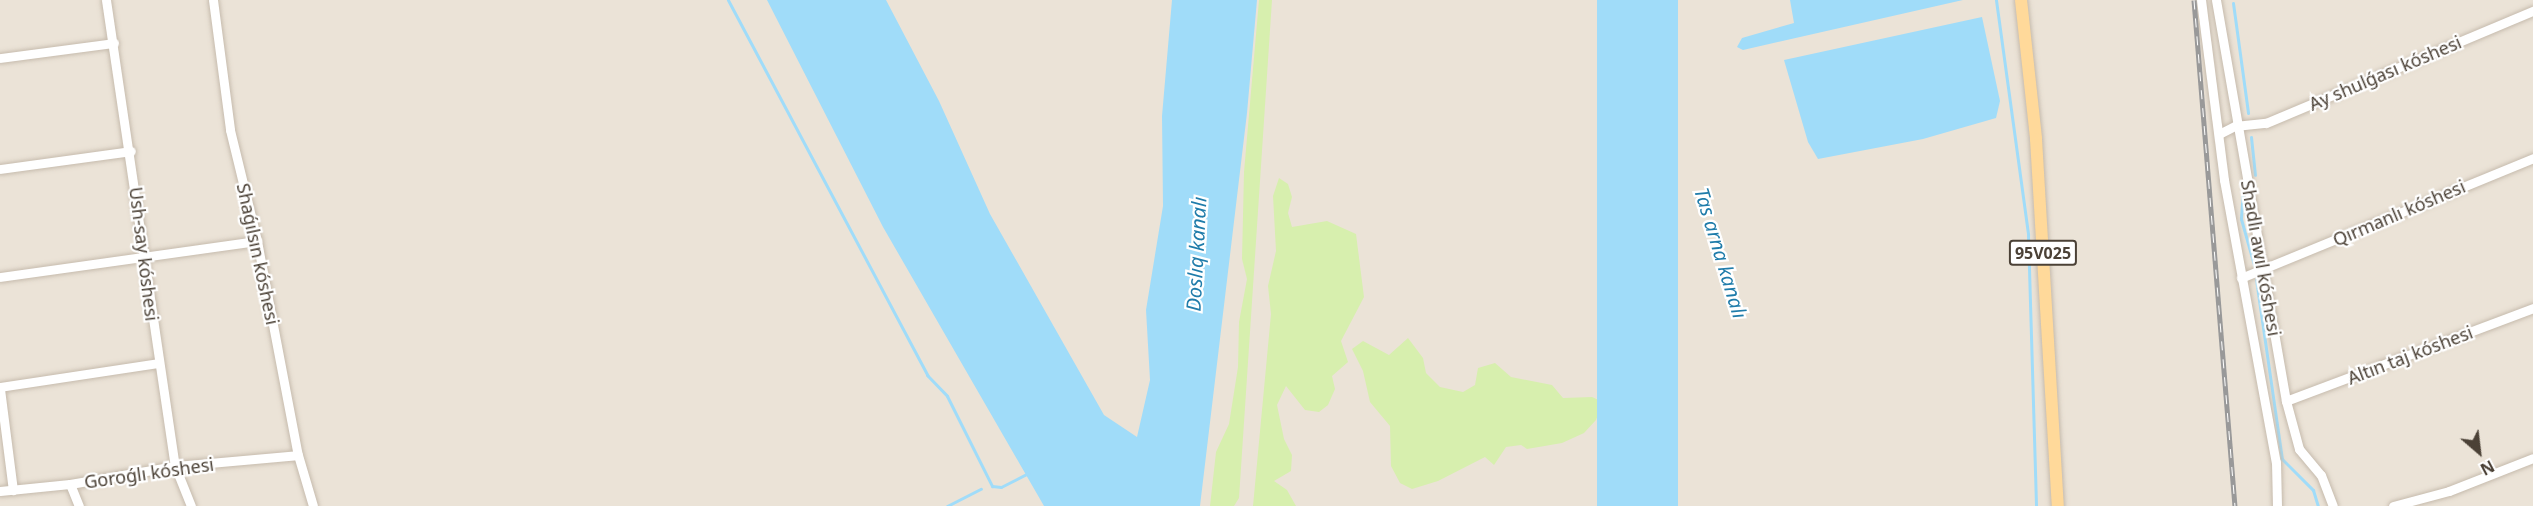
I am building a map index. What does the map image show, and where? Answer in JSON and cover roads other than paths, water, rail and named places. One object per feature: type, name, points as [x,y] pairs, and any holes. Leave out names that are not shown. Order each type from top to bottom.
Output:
[{"type":"main road","name":"95V025","points":[[2021,0],[2036,139],[2058,506]]},
{"type":"street","name":"Ush-say kóshesi","points":[[106,0],[175,466],[191,506]]},
{"type":"street","name":"Shaǵılsın kóshesi","points":[[213,0],[230,130],[257,241],[298,455],[314,506]]},
{"type":"street","points":[[2201,0],[2218,134],[2241,278],[2276,462],[2277,506]]},
{"type":"street","name":"Shadlı awıl kóshesi","points":[[2216,0],[2235,126],[2265,271],[2286,402],[2299,449],[2321,475],[2333,506]]},
{"type":"street","name":"Ay shulǵası kóshesi","points":[[2218,134],[2235,126],[2266,123],[2533,11]]},
{"type":"street","points":[[0,58],[114,44]]},
{"type":"street","points":[[0,169],[130,151]]},
{"type":"street","name":"Qırmanlı kóshesi","points":[[2241,278],[2265,271],[2533,158]]},
{"type":"street","points":[[0,277],[257,241]]},
{"type":"street","name":"Altın taj kóshesi","points":[[2286,402],[2533,308]]},
{"type":"street","points":[[13,490],[0,388],[158,363]]},
{"type":"street","name":"Goroǵlı kóshesi","points":[[0,491],[70,484],[175,466],[298,455]]},
{"type":"street","points":[[2393,506],[2449,491],[2533,458]]},
{"type":"street","points":[[70,484],[79,506]]},
{"type":"water","name":"Doslıq kanalı","points":[[767,0],[886,0],[939,101],[990,214],[1104,415],[1137,437],[1150,380],[1146,310],[1163,206],[1162,116],[1172,0],[1257,0],[1247,113],[1200,506],[1044,506],[883,227]]},
{"type":"water","points":[[1597,0],[1678,0],[1678,506],[1597,506]]},
{"type":"water","points":[[1790,0],[1963,0],[1743,50],[1737,47],[1742,38],[1794,23]]},
{"type":"water","points":[[1982,17],[2000,101],[1996,118],[1923,139],[1818,159],[1808,142],[1784,60]]},
{"type":"waterway","points":[[728,0],[927,375],[947,396],[992,486],[1001,487],[1029,473]]},
{"type":"waterway","points":[[1996,0],[2028,235],[2036,506]]},
{"type":"waterway","points":[[2233,3],[2248,113]]},
{"type":"waterway","points":[[2251,137],[2255,175]]},
{"type":"waterway","points":[[2243,189],[2241,219],[2254,265]]},
{"type":"waterway","points":[[2256,279],[2282,459],[2313,490],[2318,506]]},
{"type":"waterway","points":[[947,506],[981,489]]},
{"type":"railway","points":[[2194,0],[2235,506]]},
{"type":"water label","name":"Tas arna kanalı","points":[[1721,253]]}]
